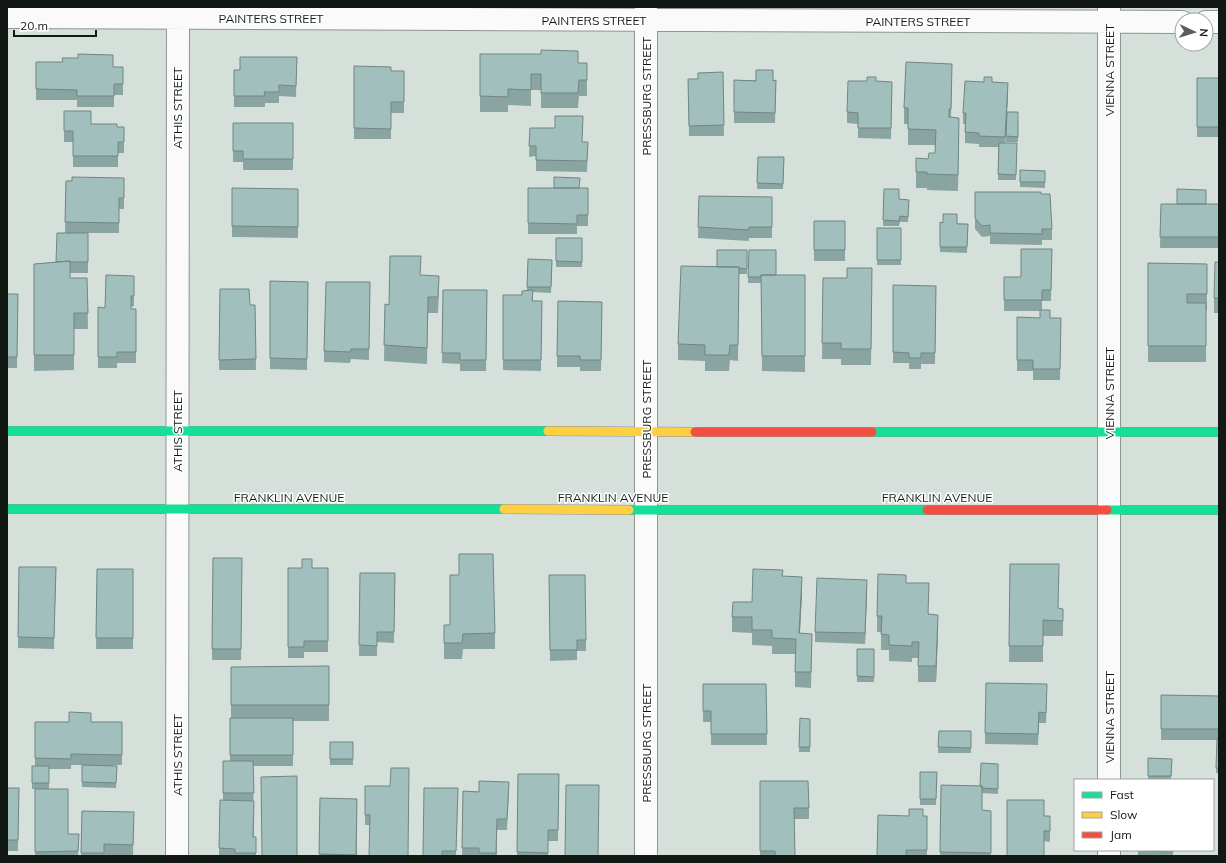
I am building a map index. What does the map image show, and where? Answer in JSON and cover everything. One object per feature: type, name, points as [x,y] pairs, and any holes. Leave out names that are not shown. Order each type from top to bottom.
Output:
[{"type":"street","name":"PAINTERS STREET","points":[[7,17],[178,12],[1109,14],[1174,21]]},
{"type":"street","name":"ATHIS STREET","points":[[177,856],[178,12]]},
{"type":"street","name":"PRESSBURG STREET","points":[[646,14],[646,856]]},
{"type":"street","name":"VIENNA STREET","points":[[1109,14],[1109,779]]},
{"type":"street","points":[[7,431],[1219,432]]},
{"type":"street","name":"FRANKLIN AVENUE","points":[[7,509],[1219,510]]},
{"type":"building","points":[[541,50],[578,51],[578,63],[587,63],[587,80],[579,80],[578,93],[541,93],[541,74],[531,74],[531,90],[508,89],[508,97],[480,96],[480,54],[541,54]]},
{"type":"building","points":[[78,54],[113,55],[113,67],[123,67],[123,84],[114,84],[114,96],[77,96],[77,90],[36,89],[36,62],[63,62],[62,58],[78,58]]},
{"type":"building","points":[[240,57],[297,57],[296,86],[279,85],[279,92],[264,92],[265,96],[234,96],[234,70],[240,70]]},
{"type":"building","points":[[906,62],[952,64],[951,109],[949,109],[949,117],[959,118],[958,175],[927,174],[927,172],[916,172],[916,158],[928,159],[929,153],[935,153],[936,130],[908,129],[908,108],[904,108]]},
{"type":"building","points":[[354,66],[391,67],[391,71],[404,71],[404,102],[391,102],[391,129],[354,128]]},
{"type":"building","points":[[756,70],[773,70],[773,81],[776,80],[775,113],[734,112],[734,80],[756,81]]},
{"type":"building","points":[[723,72],[724,125],[689,126],[688,79],[698,79],[698,73]]},
{"type":"building","points":[[867,77],[876,77],[876,81],[892,82],[891,128],[858,128],[858,113],[847,112],[848,81],[867,81]]},
{"type":"building","points":[[984,77],[992,77],[992,82],[1008,83],[1005,137],[979,136],[979,133],[965,132],[966,113],[963,113],[965,81],[984,82]]},
{"type":"building","points":[[1197,78],[1219,78],[1219,127],[1197,127]]},
{"type":"building","points":[[64,111],[91,111],[91,124],[117,124],[117,127],[124,127],[124,142],[118,142],[118,156],[73,156],[73,131],[64,131]]},
{"type":"building","points":[[1007,112],[1018,112],[1018,137],[1006,136]]},
{"type":"building","points":[[555,116],[583,116],[582,142],[588,142],[587,161],[536,160],[536,146],[529,146],[530,128],[555,128]]},
{"type":"building","points":[[233,123],[293,123],[293,159],[243,159],[243,151],[233,151]]},
{"type":"building","points":[[999,143],[1017,143],[1016,175],[998,174]]},
{"type":"building","points":[[758,157],[784,157],[783,184],[757,183]]},
{"type":"building","points":[[1020,170],[1045,171],[1045,182],[1020,182]]},
{"type":"building","points":[[72,177],[124,178],[124,198],[119,198],[119,223],[65,222],[66,181],[72,181]]},
{"type":"building","points":[[554,177],[580,178],[579,188],[554,188]]},
{"type":"building","points":[[232,188],[298,189],[298,227],[232,226]]},
{"type":"building","points":[[528,188],[588,188],[588,215],[577,215],[577,224],[528,223]]},
{"type":"building","points":[[884,189],[899,189],[899,199],[909,200],[908,217],[900,216],[899,221],[883,220]]},
{"type":"building","points":[[1177,189],[1206,190],[1206,204],[1177,204]]},
{"type":"building","points":[[975,192],[1041,192],[1041,194],[1050,194],[1052,229],[1042,229],[1042,234],[990,233],[990,225],[982,226],[975,218]]},
{"type":"building","points":[[699,196],[772,197],[772,227],[749,227],[749,230],[698,227]]},
{"type":"building","points":[[1161,204],[1219,204],[1219,237],[1160,237]]},
{"type":"building","points":[[943,214],[957,214],[957,224],[968,224],[967,247],[940,247],[940,222],[943,223]]},
{"type":"building","points":[[814,221],[845,221],[845,250],[814,250]]},
{"type":"building","points":[[877,228],[901,228],[901,260],[877,260]]},
{"type":"building","points":[[57,233],[88,233],[88,262],[56,262]]},
{"type":"building","points":[[556,238],[582,238],[582,262],[556,261]]},
{"type":"building","points":[[1021,249],[1052,249],[1051,290],[1042,290],[1042,300],[1004,300],[1004,277],[1021,277]]},
{"type":"building","points":[[717,250],[747,250],[747,269],[739,267],[717,267]]},
{"type":"building","points":[[749,250],[776,250],[776,275],[748,277]]},
{"type":"building","points":[[390,256],[421,256],[420,275],[439,276],[438,297],[428,297],[427,348],[384,345],[385,304],[389,305]]},
{"type":"building","points":[[528,259],[552,260],[551,287],[527,287]]},
{"type":"building","points":[[70,261],[70,278],[87,278],[88,313],[74,313],[74,355],[34,355],[34,264]]},
{"type":"building","points":[[1215,262],[1219,262],[1219,298],[1214,298]]},
{"type":"building","points":[[1148,263],[1207,264],[1207,294],[1187,294],[1187,303],[1206,303],[1206,346],[1148,346]]},
{"type":"building","points":[[681,266],[739,267],[738,345],[730,345],[729,355],[705,355],[705,345],[678,344]]},
{"type":"building","points":[[847,268],[872,268],[871,349],[841,349],[841,343],[822,343],[823,278],[847,278]]},
{"type":"building","points":[[106,275],[134,276],[134,296],[131,296],[131,309],[136,309],[136,352],[117,352],[117,357],[98,357],[98,307],[105,308]]},
{"type":"building","points":[[761,275],[805,275],[805,356],[762,356]]},
{"type":"building","points":[[270,281],[308,282],[307,359],[270,358]]},
{"type":"building","points":[[326,282],[370,282],[369,349],[351,349],[350,352],[324,351]]},
{"type":"building","points":[[893,285],[936,286],[935,353],[921,353],[921,358],[909,358],[909,353],[893,352]]},
{"type":"building","points":[[220,289],[249,289],[250,305],[255,305],[256,359],[219,360]]},
{"type":"building","points":[[443,290],[487,290],[486,360],[460,360],[460,353],[442,353]]},
{"type":"building","points":[[533,290],[532,301],[542,301],[541,360],[503,360],[503,295],[522,295],[522,291]]},
{"type":"building","points":[[7,294],[18,294],[17,357],[7,357]]},
{"type":"building","points":[[558,301],[602,302],[601,360],[580,360],[580,356],[557,356]]},
{"type":"building","points":[[1040,310],[1050,310],[1050,318],[1061,318],[1060,369],[1033,369],[1033,360],[1017,360],[1017,317],[1040,318]]},
{"type":"building","points":[[459,554],[493,554],[495,633],[463,634],[462,643],[444,643],[444,625],[450,625],[450,575],[459,575]]},
{"type":"building","points":[[213,558],[242,558],[241,649],[212,649]]},
{"type":"building","points":[[302,559],[312,559],[312,568],[328,568],[328,641],[304,641],[304,647],[288,647],[288,568],[302,568]]},
{"type":"building","points":[[1010,564],[1059,564],[1058,608],[1063,609],[1063,621],[1043,620],[1043,646],[1009,646]]},
{"type":"building","points":[[19,567],[56,567],[54,638],[18,637]]},
{"type":"building","points":[[97,569],[133,569],[133,638],[96,638]]},
{"type":"building","points":[[753,569],[783,570],[782,576],[802,577],[799,633],[812,634],[811,672],[795,672],[796,639],[772,638],[772,630],[752,630],[752,617],[732,617],[733,602],[752,602]]},
{"type":"building","points":[[360,573],[395,573],[394,632],[377,632],[377,646],[359,645]]},
{"type":"building","points":[[878,574],[906,575],[906,583],[929,583],[928,614],[938,615],[936,666],[918,666],[919,642],[912,642],[912,646],[889,645],[889,635],[881,634],[882,616],[877,616]]},
{"type":"building","points":[[549,575],[585,575],[586,640],[577,640],[577,650],[550,650]]},
{"type":"building","points":[[817,578],[867,580],[865,633],[815,632]]},
{"type":"building","points":[[857,649],[874,649],[874,677],[857,676]]},
{"type":"building","points":[[329,666],[329,705],[231,705],[231,667]]},
{"type":"building","points":[[986,683],[1047,684],[1046,713],[1039,712],[1038,734],[985,733]]},
{"type":"building","points":[[703,684],[766,684],[767,734],[711,734],[711,711],[703,711]]},
{"type":"building","points":[[1161,695],[1219,696],[1219,729],[1161,729]]},
{"type":"building","points":[[69,712],[91,713],[91,722],[122,722],[122,755],[71,754],[71,759],[35,758],[35,722],[69,722]]},
{"type":"building","points":[[230,718],[293,718],[293,755],[230,755]]},
{"type":"building","points":[[800,718],[810,719],[810,747],[799,747]]},
{"type":"building","points":[[939,731],[971,731],[971,748],[938,747]]},
{"type":"building","points":[[1217,739],[1219,740],[1219,768],[1216,768]]},
{"type":"building","points":[[330,742],[353,742],[353,759],[330,759]]},
{"type":"building","points":[[1148,758],[1172,759],[1171,776],[1148,776]]},
{"type":"building","points":[[223,761],[253,761],[254,793],[223,793]]},
{"type":"building","points":[[981,763],[998,764],[998,789],[982,788],[982,786],[980,786]]},
{"type":"building","points":[[82,765],[117,766],[116,783],[82,782]]},
{"type":"building","points":[[32,766],[49,766],[49,783],[32,783]]},
{"type":"building","points":[[391,768],[409,768],[408,856],[369,856],[370,815],[365,815],[365,786],[390,786]]},
{"type":"building","points":[[920,772],[937,772],[936,799],[920,799]]},
{"type":"building","points":[[518,774],[559,774],[558,830],[548,830],[548,853],[517,852]]},
{"type":"building","points":[[297,776],[297,856],[262,856],[261,777]]},
{"type":"building","points":[[479,781],[509,782],[507,819],[497,819],[496,853],[479,853],[479,848],[462,848],[463,791],[479,792]]},
{"type":"building","points":[[760,781],[808,781],[809,808],[794,808],[795,856],[775,856],[775,851],[760,851]]},
{"type":"building","points":[[566,785],[599,785],[598,856],[565,856]]},
{"type":"building","points":[[941,785],[982,786],[982,810],[991,811],[991,853],[940,852]]},
{"type":"building","points":[[7,788],[19,788],[18,840],[7,840]]},
{"type":"building","points":[[424,788],[458,788],[456,851],[442,851],[442,856],[423,856]]},
{"type":"building","points":[[35,789],[68,789],[68,834],[79,834],[78,851],[35,852]]},
{"type":"building","points":[[320,798],[357,799],[356,855],[319,854]]},
{"type":"building","points":[[220,800],[254,801],[253,837],[256,837],[256,853],[235,853],[235,849],[219,848]]},
{"type":"building","points":[[1007,800],[1044,800],[1044,816],[1050,816],[1050,831],[1044,831],[1044,856],[1007,856]]},
{"type":"building","points":[[909,809],[923,809],[923,816],[927,816],[927,850],[906,850],[906,856],[877,856],[878,815],[909,816]]},
{"type":"building","points":[[82,811],[134,812],[133,845],[104,844],[104,853],[81,853]]},
{"type":"building","points":[[1138,851],[1173,851],[1173,852]]},
{"type":"traffic: fast","points":[[7,431],[548,431]]},
{"type":"traffic: fast","points":[[872,432],[1219,432]]},
{"type":"traffic: fast","points":[[7,509],[504,509]]},
{"type":"traffic: fast","points":[[629,510],[927,510]]},
{"type":"traffic: fast","points":[[1107,510],[1219,510]]},
{"type":"traffic: slow","points":[[548,431],[695,432]]},
{"type":"traffic: slow","points":[[504,509],[629,510]]},
{"type":"traffic: jam","points":[[695,432],[872,432]]},
{"type":"traffic: jam","points":[[927,510],[1107,510]]}]
